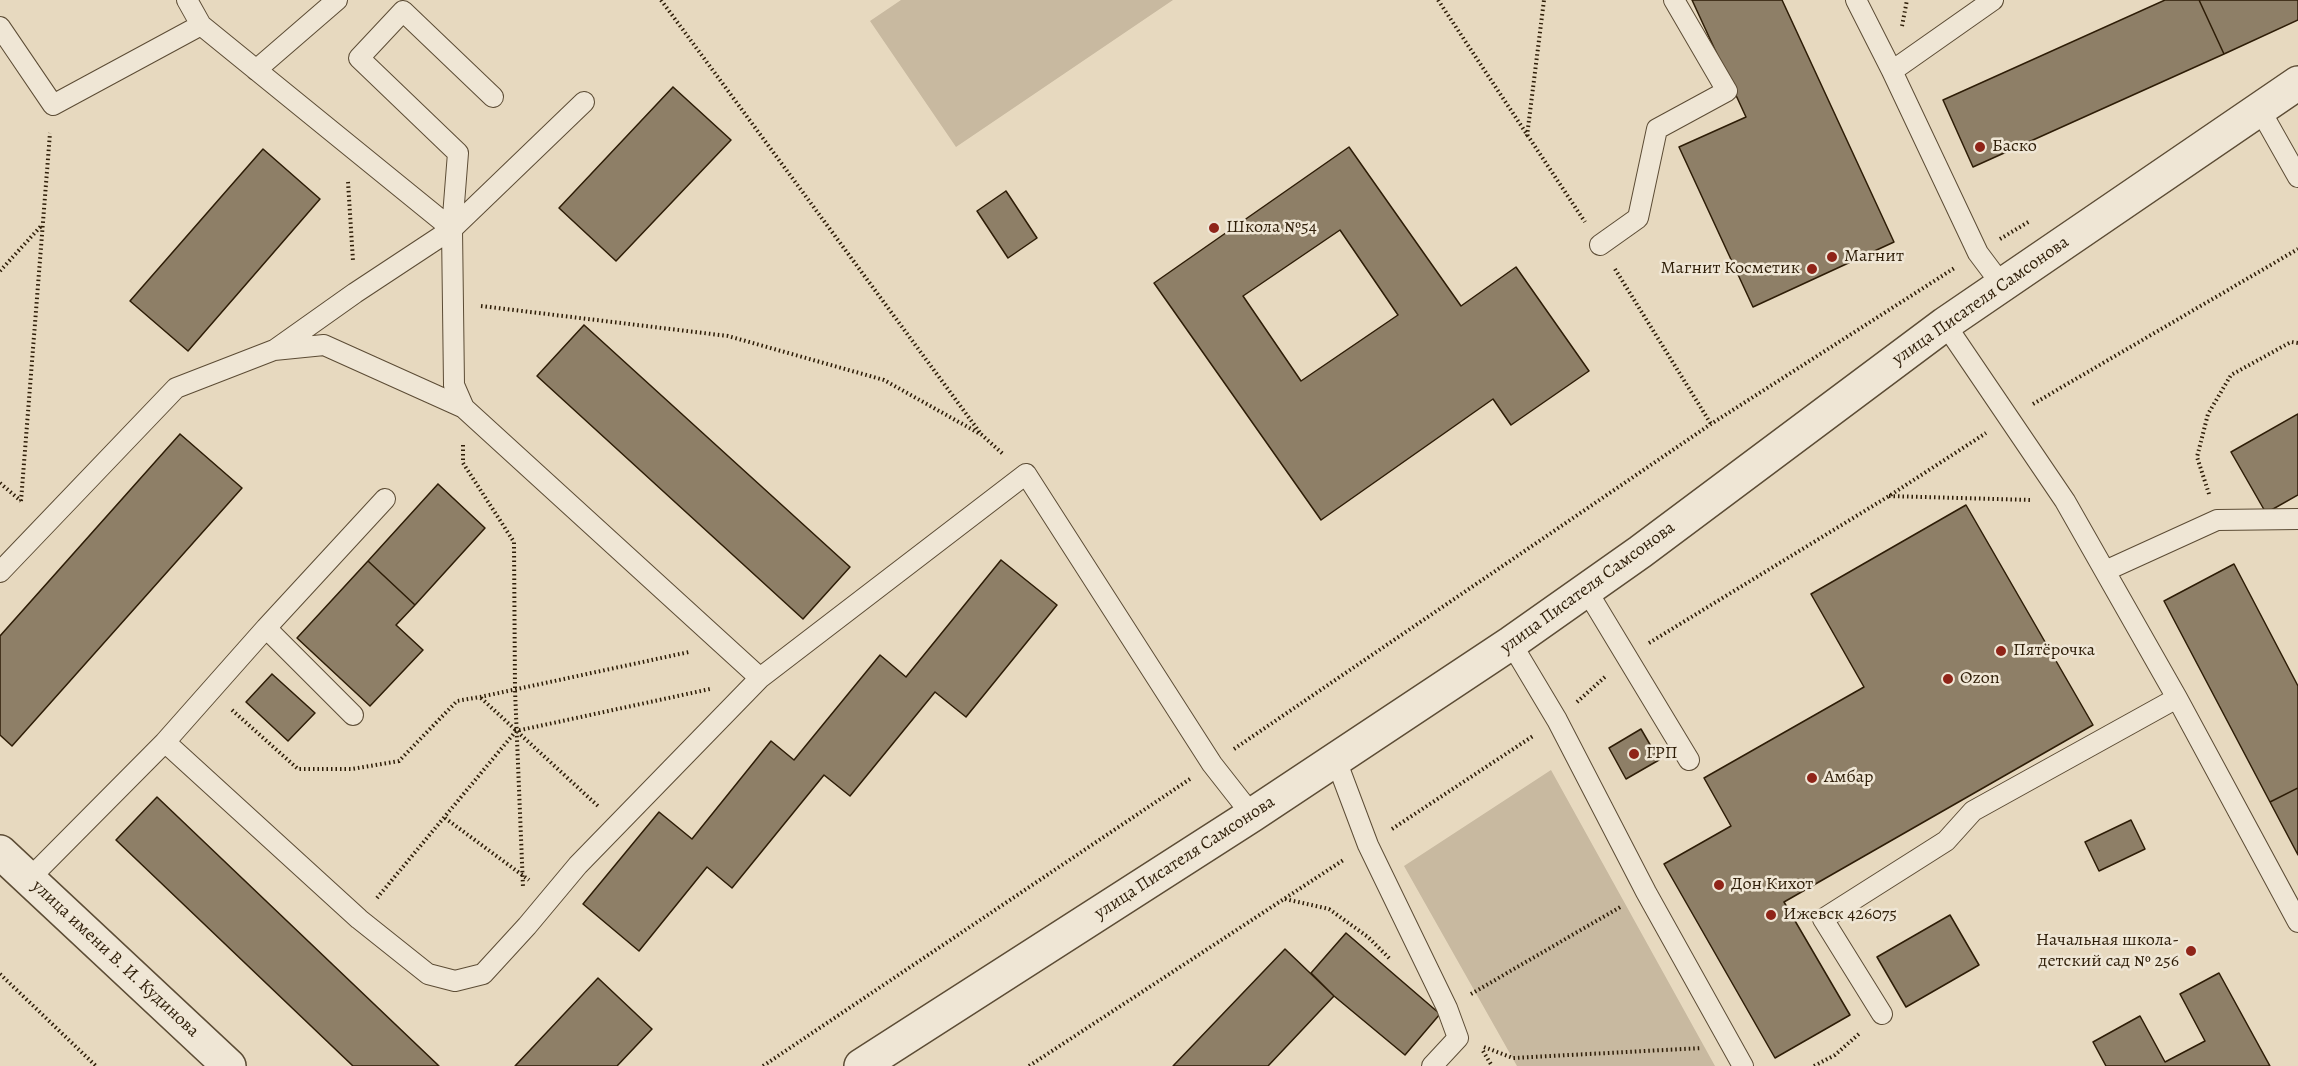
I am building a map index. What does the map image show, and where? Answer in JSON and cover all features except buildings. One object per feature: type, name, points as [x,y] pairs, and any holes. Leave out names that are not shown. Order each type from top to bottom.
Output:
[{"type":"street","name":"улица Писателя Самсонова","points":[[861,1066],[1252,815],[1511,643],[1587,591],[1945,324],[2298,83]]},
{"type":"street","name":"улица имени В. И. Кудинова","points":[[0,852],[229,1066]]},
{"type":"lane","points":[[187,0],[201,25],[452,229]]},
{"type":"lane","points":[[256,70],[337,0]]},
{"type":"lane","points":[[1600,246],[1638,218],[1657,129],[1727,91],[1674,0]]},
{"type":"lane","points":[[1856,0],[1978,253],[2002,285]]},
{"type":"lane","points":[[1892,71],[1993,0]]},
{"type":"lane","points":[[464,408],[454,385],[452,229],[458,153],[359,58],[403,11],[493,98]]},
{"type":"lane","points":[[0,27],[53,105],[201,25]]},
{"type":"lane","points":[[0,572],[176,388],[274,350],[355,292],[452,229],[584,102]]},
{"type":"lane","points":[[2259,108],[2298,177]]},
{"type":"lane","points":[[1945,324],[2065,501],[2177,698],[2298,922]]},
{"type":"lane","points":[[274,350],[324,345],[369,363],[464,408],[760,678]]},
{"type":"lane","points":[[165,742],[359,919],[428,974],[455,981],[483,974],[578,865],[760,678],[1026,474],[1212,764],[1252,815]]},
{"type":"lane","points":[[29,879],[165,742],[385,499]]},
{"type":"lane","points":[[2105,571],[2217,520],[2298,519]]},
{"type":"lane","points":[[1587,591],[1689,760]]},
{"type":"lane","points":[[266,628],[353,715]]},
{"type":"lane","points":[[1511,643],[1557,720],[1646,892],[1743,1066]]},
{"type":"lane","points":[[1882,1014],[1823,919],[1946,841],[1973,811],[2177,698]]},
{"type":"lane","points":[[1336,760],[1368,845],[1447,1008],[1458,1038],[1432,1066]]},
{"type":"path","points":[[661,0],[982,435],[1026,474]]},
{"type":"path","points":[[1438,0],[1600,246],[1711,424]]},
{"type":"path","points":[[1527,136],[1544,0]]},
{"type":"path","points":[[21,501],[53,105]]},
{"type":"path","points":[[346,142],[355,292]]},
{"type":"path","points":[[763,1066],[1711,424],[2038,216]]},
{"type":"path","points":[[0,271],[43,225]]},
{"type":"path","points":[[1029,1066],[1557,720],[1628,656],[1889,496],[2009,418],[2298,249]]},
{"type":"path","points":[[453,302],[728,336],[884,380],[982,435]]},
{"type":"path","points":[[2217,520],[2197,457],[2208,414],[2231,375],[2291,342],[2298,343]]},
{"type":"path","points":[[464,408],[463,463],[514,542],[516,731],[521,874],[527,926]]},
{"type":"path","points":[[1889,496],[2065,501]]},
{"type":"path","points":[[210,691],[298,769],[352,769],[399,761],[457,700],[515,690],[722,645]]},
{"type":"path","points":[[359,919],[516,731],[760,678]]},
{"type":"path","points":[[480,697],[618,824]]},
{"type":"path","points":[[445,818],[551,897]]},
{"type":"path","points":[[1447,1008],[1646,892]]},
{"type":"path","points":[[1285,899],[1329,909],[1368,937],[1395,964]]},
{"type":"path","points":[[0,974],[96,1066]]},
{"type":"path","points":[[1814,1066],[1835,1055],[1882,1014]]},
{"type":"path","points":[[1492,1066],[1479,1045],[1513,1058],[1732,1047]]},
{"type":"shaded area","points":[[901,0],[1173,0],[956,147],[870,21]]},
{"type":"shaded area","points":[[1551,770],[1715,1066],[1517,1066],[1404,866]]},
{"type":"place","name":"Баско","points":[[1980,147]]},
{"type":"place","name":"Школа №54","points":[[1214,228]]},
{"type":"place","name":"Магнит","points":[[1832,257]]},
{"type":"place","name":"Магнит Косметик","points":[[1812,269]]},
{"type":"place","name":"Пятёрочка","points":[[2001,651]]},
{"type":"place","name":"Ozon","points":[[1948,679]]},
{"type":"place","name":"ГРП","points":[[1634,754]]},
{"type":"place","name":"Амбар","points":[[1812,778]]},
{"type":"place","name":"Дон Кихот","points":[[1719,885]]},
{"type":"place","name":"Ижевск 426075","points":[[1771,915]]},
{"type":"place","name":"Начальная школа- детский сад № 256","points":[[2191,951]]}]
